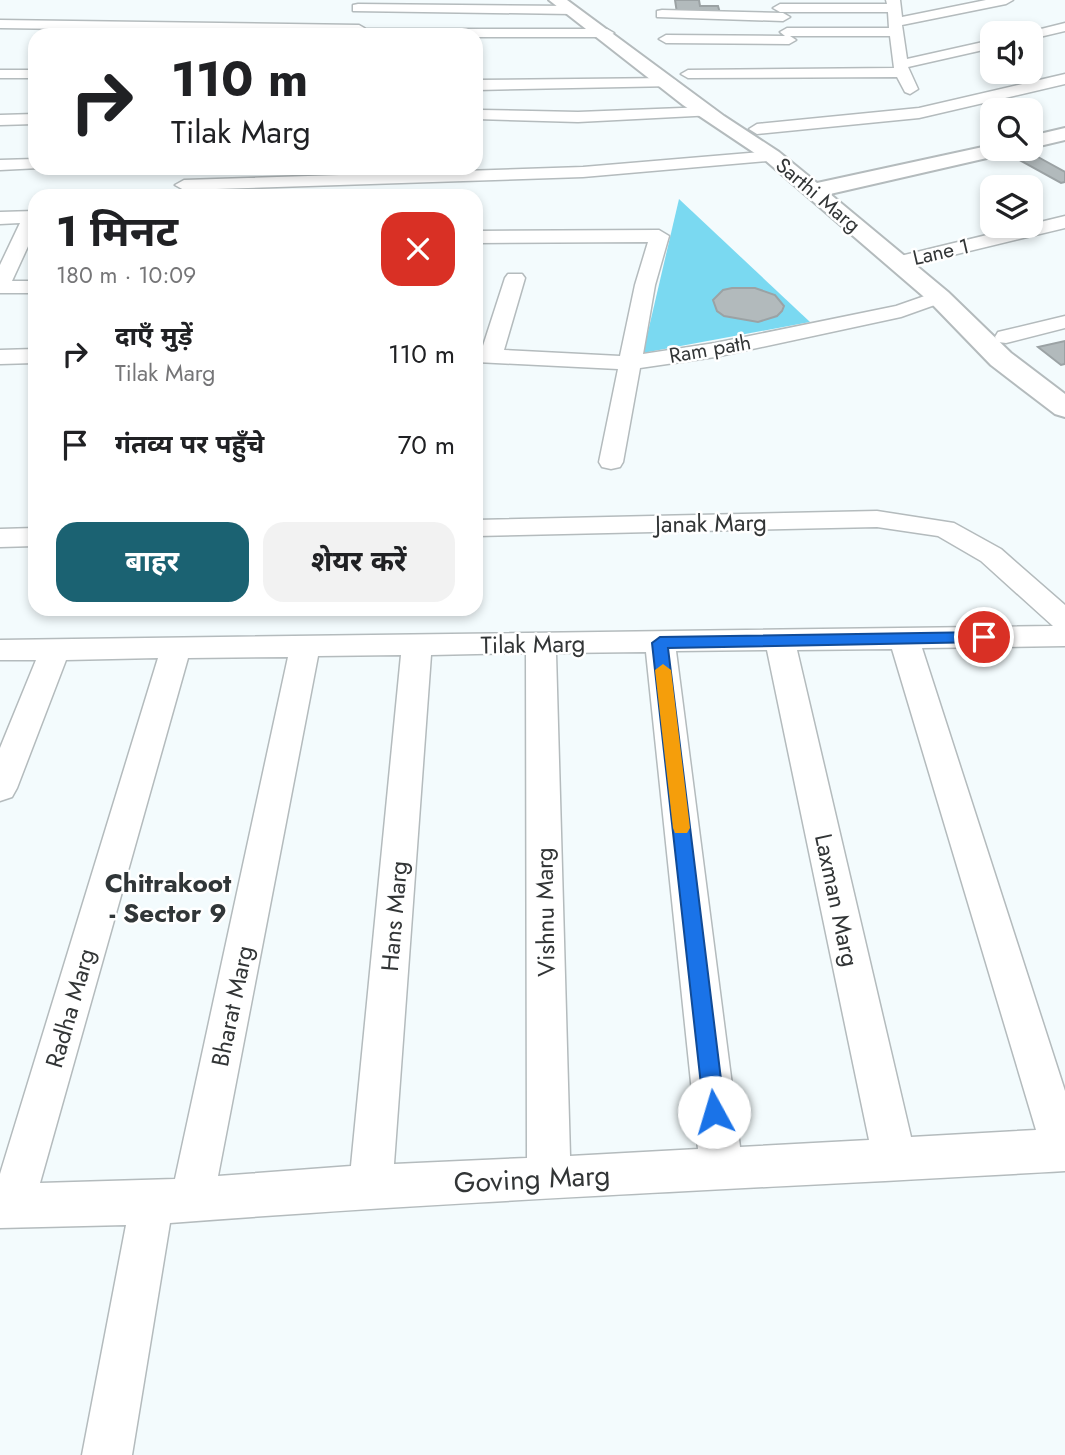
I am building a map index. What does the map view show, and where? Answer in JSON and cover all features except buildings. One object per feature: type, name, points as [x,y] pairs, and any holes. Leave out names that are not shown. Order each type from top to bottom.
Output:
[{"type":"street","points":[[674,57],[661,7],[780,8],[895,15],[1006,0]]},
{"type":"street","points":[[362,28],[358,4],[564,5]]},
{"type":"street","name":"Sarthi Marg","points":[[564,5],[612,30],[630,52],[670,83],[711,99],[743,139],[772,156],[899,262],[939,297],[1001,359],[1065,408]]},
{"type":"street","points":[[439,6],[440,28]]},
{"type":"street","points":[[780,8],[793,51]]},
{"type":"street","points":[[674,57],[793,51],[895,15]]},
{"type":"street","points":[[895,15],[901,69],[919,113]]},
{"type":"street","points":[[0,24],[182,28]]},
{"type":"street","points":[[1043,32],[1065,27]]},
{"type":"street","points":[[483,33],[612,30]]},
{"type":"street","points":[[185,183],[308,175],[423,181],[595,172],[772,156],[757,129],[711,99],[674,57],[648,43]]},
{"type":"street","points":[[674,57],[793,51],[901,69],[980,47]]},
{"type":"street","points":[[483,72],[504,72]]},
{"type":"street","points":[[0,74],[28,74]]},
{"type":"street","points":[[757,129],[919,113],[1065,79]]},
{"type":"street","points":[[483,85],[670,83]]},
{"type":"street","points":[[483,115],[604,117],[711,99]]},
{"type":"street","points":[[959,104],[980,114]]},
{"type":"street","points":[[0,120],[28,119]]},
{"type":"street","points":[[1043,138],[1065,134]]},
{"type":"street","points":[[812,191],[980,153]]},
{"type":"street","points":[[0,165],[28,164]]},
{"type":"street","points":[[0,218],[28,217]]},
{"type":"street","name":"Lane 1","points":[[899,262],[1065,222]]},
{"type":"street","points":[[28,229],[1,283],[28,286]]},
{"type":"street","points":[[483,237],[659,236],[645,285],[611,463]]},
{"type":"street","points":[[483,355],[515,278]]},
{"type":"street","points":[[939,297],[1006,337],[1065,380]]},
{"type":"street","name":"Ram path","points":[[483,355],[629,363],[715,350],[901,311],[939,297]]},
{"type":"street","points":[[1006,337],[1065,321]]},
{"type":"street","points":[[0,377],[16,357]]},
{"type":"street","name":"Janak Marg","points":[[483,528],[877,519],[945,529],[990,555],[1065,621]]},
{"type":"street","points":[[0,538],[28,537]]},
{"type":"street","name":"Tilak Marg","points":[[0,650],[1065,636]]},
{"type":"street","points":[[904,639],[1064,1150]]},
{"type":"street","name":"Laxman Marg","points":[[780,640],[895,1161]]},
{"type":"street","points":[[660,643],[721,1168]]},
{"type":"street","name":"Vishnu Marg","points":[[541,644],[550,1179]]},
{"type":"street","name":"Hans Marg","points":[[370,1186],[417,646]]},
{"type":"street","name":"Radha Marg","points":[[6,1206],[176,648]]},
{"type":"street","name":"Bharat Marg","points":[[107,1455],[172,1201],[305,648]]},
{"type":"street","points":[[0,788],[55,649]]},
{"type":"street","name":"Goving Marg","points":[[6,1206],[172,1201],[370,1186],[550,1179],[1064,1150]]},
{"type":"shaded area","points":[[679,199],[810,322],[643,353]]},
{"type":"slow traffic","points":[[663,670],[681,828]]},
{"type":"district","name":"Chitrakoot - Sector 9","points":[[168,898]]},
{"type":"route","points":[[714,1112],[660,643],[984,637]]}]
